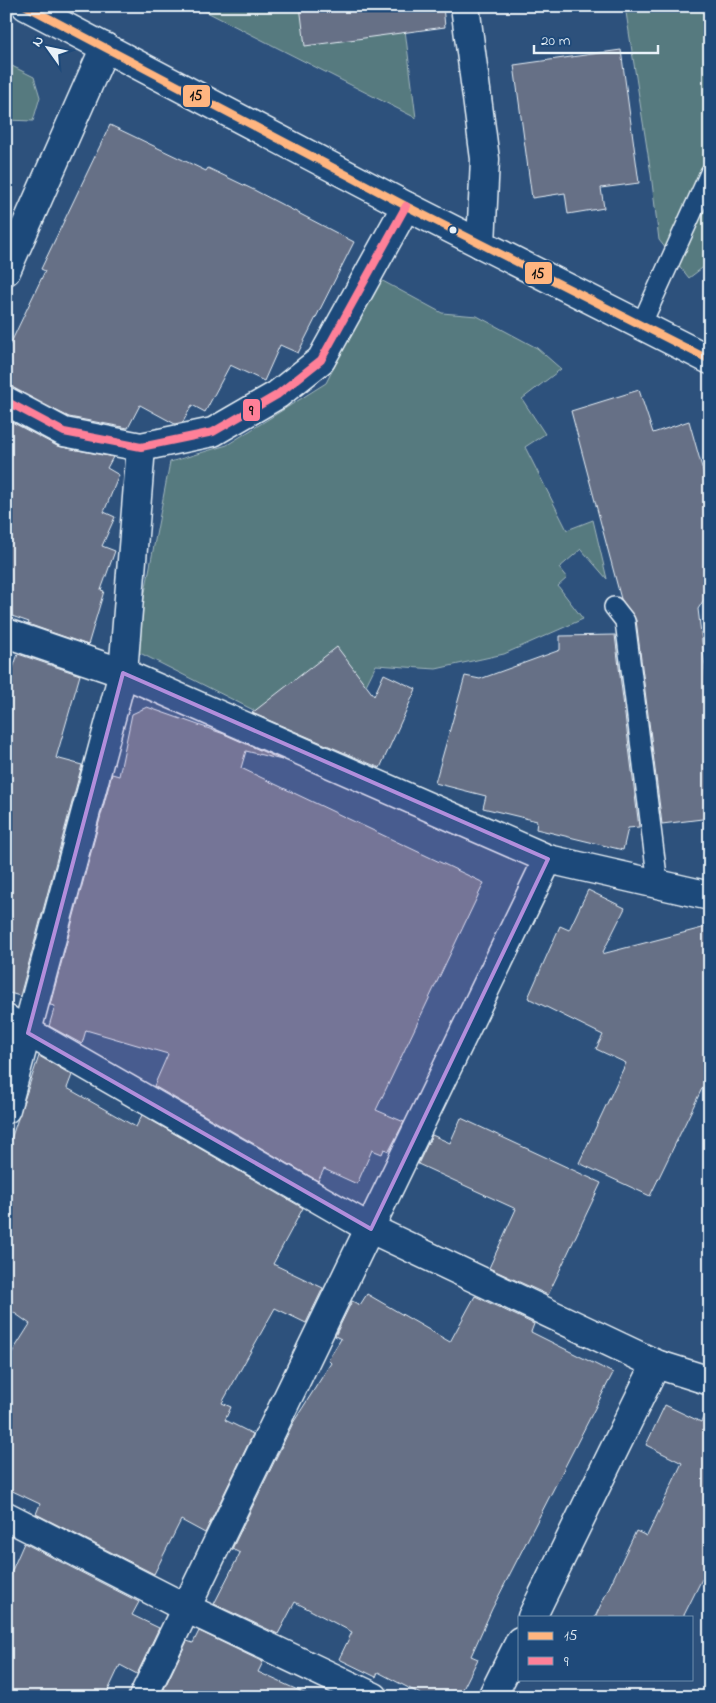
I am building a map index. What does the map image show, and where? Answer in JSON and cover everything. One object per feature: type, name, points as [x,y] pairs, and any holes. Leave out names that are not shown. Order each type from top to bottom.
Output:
[{"type":"street","points":[[26,6],[406,206],[710,360]]},
{"type":"street","points":[[465,6],[486,159],[481,244]]},
{"type":"street","points":[[6,271],[105,47]]},
{"type":"street","points":[[6,401],[64,432],[141,447],[213,432],[277,395],[322,360],[406,206]]},
{"type":"street","points":[[6,1109],[17,1026],[123,673],[141,447]]},
{"type":"street","points":[[6,633],[123,673],[548,859],[710,896]]},
{"type":"street","points":[[143,1697],[548,859]]},
{"type":"street","points":[[17,1026],[370,1229],[656,1364],[710,1381]]},
{"type":"street","points":[[532,1616],[656,1364]]},
{"type":"street","points":[[6,1516],[186,1608],[374,1697]]},
{"type":"street","points":[[492,1697],[518,1645]]},
{"type":"lane","points":[[641,325],[710,173]]},
{"type":"lane","points":[[614,607],[625,622],[658,884]]},
{"type":"highlighted area","points":[[123,673],[548,859],[371,1229],[28,1033]]},
{"type":"green space","points":[[195,6],[402,6],[416,118]]},
{"type":"green space","points":[[625,6],[710,6],[710,262],[689,278],[659,240],[651,174]]},
{"type":"green space","points":[[6,63],[34,77],[40,97],[33,121],[6,120]]},
{"type":"green space","points":[[379,279],[442,313],[477,316],[537,348],[561,369],[522,399],[545,434],[525,447],[567,530],[593,520],[607,579],[581,549],[559,568],[567,578],[558,586],[583,619],[504,654],[436,669],[376,665],[335,748],[303,735],[134,650],[170,462],[227,445],[326,383]]},
{"type":"building","points":[[300,6],[443,6],[445,27],[305,46]]},
{"type":"building","points":[[621,50],[639,183],[601,188],[604,208],[568,214],[565,193],[532,198],[514,65]]},
{"type":"building","points":[[110,125],[206,171],[208,168],[254,190],[354,242],[298,353],[280,345],[264,381],[230,365],[205,412],[192,405],[183,422],[175,424],[140,405],[128,428],[69,417],[6,386],[6,353],[45,271],[41,269]]},
{"type":"building","points":[[639,390],[653,433],[689,421],[710,496],[710,590],[698,609],[710,707],[710,818],[662,824],[636,620],[621,599],[571,411]]},
{"type":"building","points":[[6,419],[57,446],[113,457],[107,468],[119,475],[104,512],[115,517],[102,546],[115,551],[101,590],[104,591],[88,645],[28,624],[29,622],[6,614]]},
{"type":"building","points":[[615,635],[639,827],[628,828],[623,850],[536,829],[537,821],[483,808],[486,796],[435,783],[465,676],[480,679],[560,650],[560,636]]},
{"type":"building","points":[[337,647],[374,696],[384,674],[416,689],[380,768],[252,713]]},
{"type":"building","points":[[18,654],[80,675],[56,758],[82,765],[20,996],[6,992],[6,688]]},
{"type":"building","points":[[147,707],[224,734],[282,760],[246,751],[241,768],[484,883],[376,1110],[404,1122],[389,1151],[384,1149],[382,1154],[372,1150],[357,1184],[324,1169],[318,1181],[154,1086],[168,1054],[86,1030],[82,1044],[49,1026],[55,1006],[50,1005],[112,774],[119,776],[132,714]]},
{"type":"building","points":[[588,890],[625,908],[602,954],[710,926],[710,1072],[650,1196],[579,1163],[626,1063],[596,1049],[603,1035],[528,998],[560,926],[569,930]]},
{"type":"building","points":[[39,1056],[72,1075],[67,1088],[136,1127],[142,1115],[303,1208],[273,1264],[323,1288],[306,1323],[275,1308],[222,1403],[231,1407],[225,1420],[253,1434],[205,1533],[181,1520],[154,1574],[36,1514],[40,1504],[6,1488],[6,1362],[30,1324],[6,1307],[6,1154]]},
{"type":"building","points":[[461,1118],[601,1183],[548,1295],[489,1268],[516,1209],[418,1164],[432,1135],[450,1143]]},
{"type":"building","points":[[367,1294],[450,1342],[475,1296],[534,1324],[531,1332],[613,1373],[492,1609],[471,1656],[478,1659],[459,1697],[426,1697],[378,1672],[376,1677],[339,1659],[352,1632],[295,1602],[278,1634],[214,1604],[240,1553],[232,1549],[293,1423],[331,1363],[328,1360],[341,1339],[335,1336],[352,1301],[360,1305]]},
{"type":"building","points":[[710,1404],[710,1583],[702,1579],[684,1616],[595,1616],[636,1531],[647,1536],[682,1463],[646,1445],[665,1405],[701,1422]]},
{"type":"building","points":[[24,1543],[139,1602],[132,1615],[159,1628],[137,1674],[120,1665],[105,1697],[6,1697],[6,1584]]},
{"type":"building","points":[[199,1631],[263,1662],[258,1672],[313,1697],[180,1697],[164,1689],[187,1641],[193,1643]]},
{"type":"transit line","name":"15","points":[[26,6],[406,206],[710,360]]},
{"type":"transit line","name":"9","points":[[6,401],[64,432],[141,447],[213,432],[277,395],[321,360],[406,206]]}]
